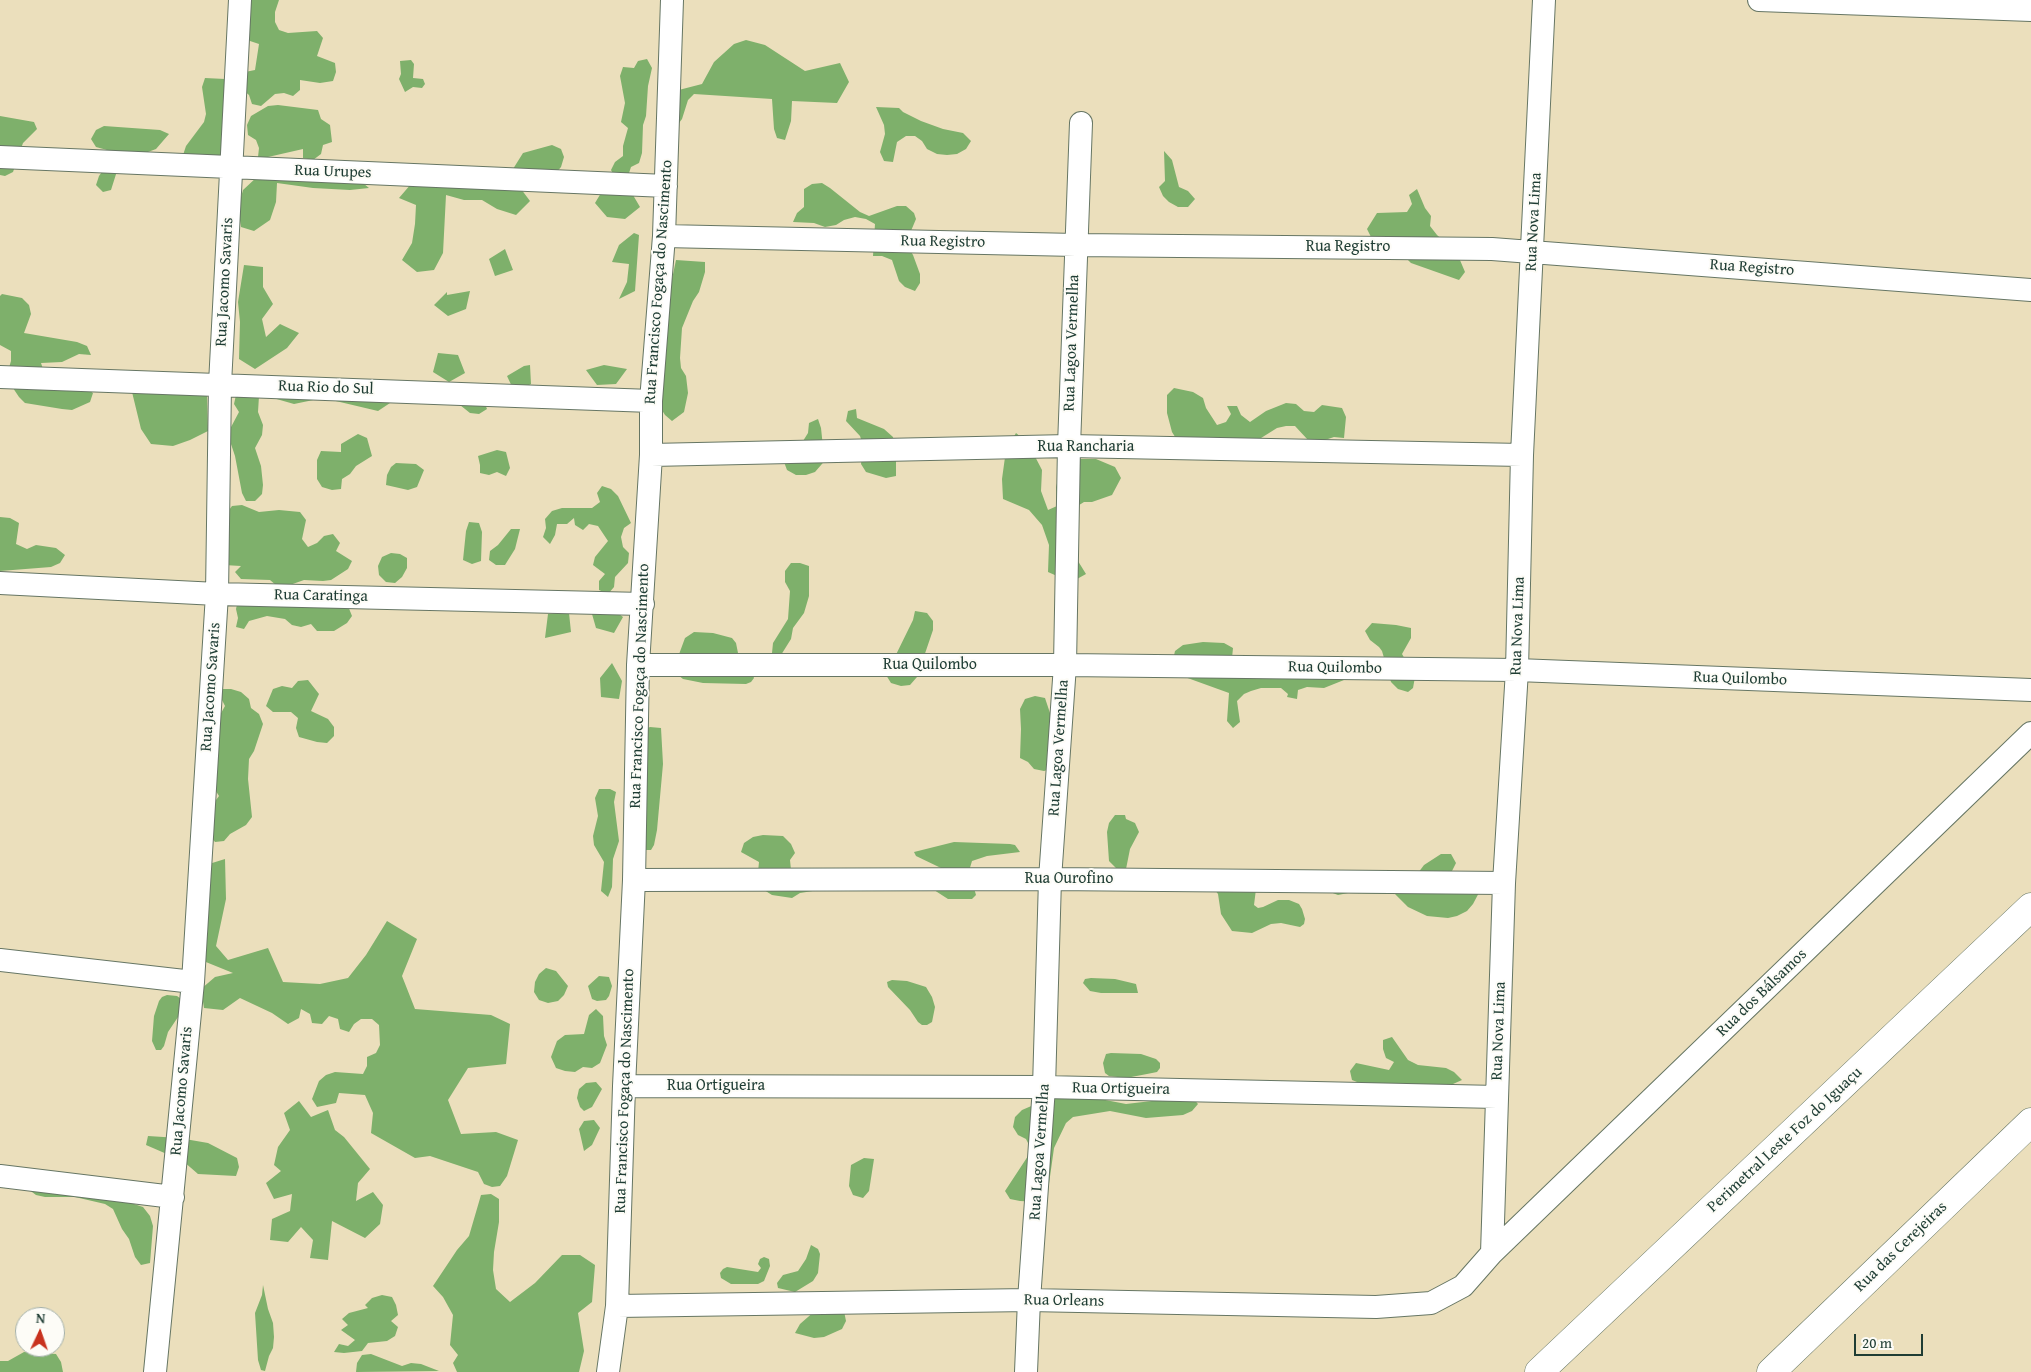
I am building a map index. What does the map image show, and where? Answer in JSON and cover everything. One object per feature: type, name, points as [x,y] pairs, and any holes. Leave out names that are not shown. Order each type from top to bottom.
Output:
[{"type":"main road","name":"Perimetral Leste Foz do Iguaçu","points":[[1539,1372],[2031,907]]},
{"type":"main road","name":"Rua das Cerejeiras","points":[[1771,1372],[2031,1122]]},
{"type":"street","name":"Rua Jacomo Savaris","points":[[155,1372],[192,982],[217,594],[220,384],[240,0]]},
{"type":"street","name":"Rua Francisco Fogaça do Nascimento","points":[[608,1372],[617,1306],[624,1086],[634,880],[638,665],[651,454],[651,401],[664,236],[672,0]]},
{"type":"street","name":"Rua Nova Lima","points":[[1492,1253],[1504,883],[1517,670],[1522,455],[1544,0]]},
{"type":"street","points":[[1759,0],[2031,10]]},
{"type":"street","name":"Rua Lagoa Vermelha","points":[[1026,1372],[1029,1300],[1044,1087],[1050,878],[1066,665],[1069,446],[1081,123]]},
{"type":"street","name":"Rua Urupes","points":[[0,157],[666,186]]},
{"type":"street","name":"Rua Registro","points":[[664,236],[1076,245],[1472,248],[1533,251],[2031,290]]},
{"type":"street","name":"Rua Rio do Sul","points":[[0,376],[651,401]]},
{"type":"street","name":"Rua Rancharia","points":[[651,454],[1069,446],[1522,455]]},
{"type":"street","name":"Rua Caratinga","points":[[0,583],[217,594],[643,604]]},
{"type":"street","name":"Rua Quilombo","points":[[638,665],[1066,665],[1517,670],[2031,690]]},
{"type":"street","name":"Rua dos Bálsamos","points":[[1492,1253],[2031,733]]},
{"type":"street","name":"Rua Ourofino","points":[[634,880],[1050,878],[1504,883]]},
{"type":"street","points":[[0,960],[192,982]]},
{"type":"street","name":"Rua Ortigueira","points":[[624,1086],[1044,1087],[1498,1097]]},
{"type":"street","points":[[0,1176],[173,1197]]},
{"type":"street","name":"Rua Orleans","points":[[617,1306],[1029,1300],[1376,1307],[1431,1303],[1463,1286],[1492,1253]]},
{"type":"green space","points":[[242,0],[279,0],[275,12],[275,22],[279,30],[288,33],[317,31],[323,38],[317,56],[335,63],[336,72],[333,81],[320,83],[300,80],[300,90],[293,96],[284,93],[275,94],[261,106],[252,104],[249,95],[242,89],[245,72],[255,70],[259,44],[250,41],[243,34]]},
{"type":"green space","points":[[746,40],[765,45],[805,71],[840,63],[849,82],[837,103],[792,101],[791,121],[785,140],[777,138],[774,129],[772,99],[694,94],[688,100],[682,119],[676,127],[671,92],[702,84],[714,62],[734,44]]},
{"type":"green space","points":[[647,59],[652,68],[648,86],[646,116],[643,125],[642,153],[639,163],[631,167],[628,176],[616,179],[611,170],[615,162],[623,156],[623,146],[628,128],[621,122],[625,103],[620,76],[623,67],[634,68],[638,61]]},
{"type":"green space","points":[[411,60],[414,64],[413,78],[423,79],[425,84],[422,88],[413,87],[405,92],[399,79],[401,74],[400,61]]},
{"type":"green space","points":[[205,78],[225,79],[230,153],[212,161],[183,155],[186,146],[204,122],[206,114],[202,87]]},
{"type":"green space","points":[[278,105],[318,110],[321,119],[330,125],[332,142],[323,145],[321,154],[313,160],[303,158],[303,149],[268,157],[262,165],[258,157],[259,148],[256,140],[248,135],[247,125],[251,116],[268,106]]},
{"type":"green space","points":[[876,107],[899,108],[921,121],[943,129],[963,133],[971,141],[966,149],[957,154],[947,155],[937,154],[927,149],[922,141],[915,136],[906,136],[897,142],[893,162],[884,161],[880,152],[885,134],[884,125]]},
{"type":"green space","points":[[0,116],[34,122],[37,129],[23,143],[13,172],[5,176],[0,175]]},
{"type":"green space","points":[[104,126],[160,130],[169,134],[156,149],[137,156],[117,171],[111,190],[103,192],[96,185],[99,176],[111,159],[107,150],[96,147],[91,139],[96,130]]},
{"type":"green space","points":[[552,145],[561,149],[564,157],[561,167],[555,174],[513,169],[523,153]]},
{"type":"green space","points":[[1164,151],[1172,160],[1179,187],[1188,191],[1195,199],[1188,207],[1178,207],[1169,202],[1163,196],[1159,187],[1165,181]]},
{"type":"green space","points":[[353,175],[369,188],[350,190],[313,188],[277,183],[276,202],[270,220],[254,231],[241,227],[238,208],[243,190],[257,177]]},
{"type":"green space","points":[[822,183],[860,212],[869,216],[897,206],[906,206],[914,213],[916,219],[908,238],[908,247],[920,274],[920,283],[915,291],[905,287],[899,281],[892,260],[882,256],[873,256],[875,224],[866,219],[855,217],[844,220],[836,225],[825,227],[814,223],[793,222],[797,213],[804,207],[804,189],[812,184]]},
{"type":"green space","points":[[411,184],[518,185],[530,201],[516,215],[497,209],[482,200],[464,200],[446,195],[443,253],[434,270],[417,272],[402,260],[412,243],[416,205],[399,198]]},
{"type":"green space","points":[[604,188],[630,190],[640,207],[625,219],[607,217],[595,203]]},
{"type":"green space","points":[[1417,189],[1425,208],[1431,216],[1430,226],[1457,253],[1465,272],[1459,280],[1411,263],[1405,257],[1371,237],[1367,229],[1377,213],[1407,212],[1412,204],[1409,195]]},
{"type":"green space","points":[[634,233],[639,235],[635,291],[619,299],[627,282],[629,264],[612,262],[619,245]]},
{"type":"green space","points":[[505,249],[513,270],[495,276],[489,259]]},
{"type":"green space","points":[[676,260],[705,262],[705,272],[699,292],[693,301],[682,328],[680,358],[681,368],[686,376],[688,393],[684,412],[672,421],[660,407],[672,279]]},
{"type":"green space","points":[[244,265],[263,267],[263,287],[273,304],[262,319],[266,337],[280,324],[299,333],[287,348],[255,369],[239,359],[240,322],[238,302]]},
{"type":"green space","points":[[470,291],[466,309],[448,316],[434,305],[447,292],[447,295]]},
{"type":"green space","points":[[2,294],[22,298],[29,305],[31,314],[24,333],[77,342],[87,346],[91,355],[79,354],[62,362],[41,363],[44,372],[83,386],[93,393],[90,402],[72,410],[25,403],[19,397],[13,388],[8,371],[11,351],[0,345],[0,296]]},
{"type":"green space","points":[[438,353],[458,355],[465,373],[449,382],[433,372]]},
{"type":"green space","points":[[530,365],[531,384],[515,393],[507,376],[524,366]]},
{"type":"green space","points":[[604,365],[627,369],[616,384],[597,385],[586,370]]},
{"type":"green space","points":[[362,381],[390,391],[393,401],[378,411],[323,398],[294,404],[273,398],[265,393],[267,385],[277,389],[287,389],[297,385],[336,392]]},
{"type":"green space","points":[[1174,388],[1193,392],[1203,398],[1206,408],[1217,425],[1226,422],[1231,414],[1227,406],[1237,406],[1241,415],[1250,422],[1266,411],[1286,403],[1296,404],[1304,411],[1314,412],[1322,405],[1342,408],[1346,417],[1344,438],[1334,437],[1325,440],[1308,440],[1295,426],[1286,426],[1277,428],[1226,460],[1207,460],[1177,440],[1172,432],[1167,413],[1167,395]]},
{"type":"green space","points":[[132,392],[207,394],[208,431],[173,446],[151,444],[141,429]]},
{"type":"green space","points":[[236,395],[259,396],[258,412],[263,425],[262,435],[255,448],[261,466],[263,485],[262,494],[255,501],[246,501],[242,493],[235,456],[229,438],[230,429],[239,412],[234,404]]},
{"type":"green space","points":[[483,399],[487,409],[479,414],[470,413],[455,401]]},
{"type":"green space","points":[[856,409],[857,418],[884,429],[893,437],[896,456],[896,476],[886,478],[866,472],[861,464],[863,445],[860,436],[846,421],[848,411]]},
{"type":"green space","points":[[818,419],[823,447],[828,457],[815,472],[806,475],[796,475],[787,470],[784,462],[803,441],[808,433],[809,423]]},
{"type":"green space","points":[[1016,433],[1028,443],[1042,470],[1041,491],[1048,510],[1057,506],[1056,487],[1059,477],[1072,459],[1096,459],[1115,467],[1121,478],[1112,495],[1092,502],[1084,502],[1076,507],[1073,553],[1086,574],[1077,579],[1057,576],[1048,572],[1049,545],[1042,525],[1029,510],[1003,499],[1002,479],[1006,450]]},
{"type":"green space","points":[[358,434],[367,438],[372,456],[356,466],[350,474],[342,479],[341,489],[332,490],[322,487],[317,479],[317,460],[321,451],[341,452],[341,444]]},
{"type":"green space","points":[[497,450],[506,452],[510,468],[506,476],[497,472],[489,475],[480,473],[478,456]]},
{"type":"green space","points":[[396,463],[416,464],[424,470],[417,487],[408,490],[386,485],[387,475],[391,467]]},
{"type":"green space","points":[[602,486],[611,489],[618,496],[631,523],[624,528],[621,537],[623,547],[629,553],[628,563],[615,577],[614,587],[608,594],[599,590],[599,581],[605,574],[593,565],[595,557],[608,541],[598,526],[589,524],[583,530],[575,525],[574,518],[567,524],[557,524],[555,535],[550,544],[543,537],[546,528],[545,519],[552,511],[562,508],[592,508],[600,502],[597,493]]},
{"type":"green space","points":[[242,505],[259,512],[279,510],[300,512],[306,520],[302,539],[308,547],[317,543],[324,536],[333,534],[340,543],[336,551],[352,561],[348,569],[331,580],[304,580],[287,586],[277,586],[270,580],[241,579],[235,572],[241,566],[224,565],[226,514],[232,506]]},
{"type":"green space","points":[[0,517],[10,518],[19,523],[16,544],[27,549],[36,545],[56,548],[65,555],[60,563],[51,567],[0,571]]},
{"type":"green space","points":[[469,522],[479,523],[482,532],[481,561],[472,564],[463,560],[466,531]]},
{"type":"green space","points":[[511,529],[520,529],[515,549],[505,565],[496,565],[489,560],[490,551],[498,545]]},
{"type":"green space","points":[[391,553],[400,554],[407,558],[407,568],[402,577],[395,583],[386,582],[379,575],[378,566],[382,557]]},
{"type":"green space","points":[[791,563],[809,566],[809,596],[804,613],[793,628],[791,639],[781,655],[772,653],[773,643],[788,619],[790,591],[785,582],[785,571]]},
{"type":"green space","points":[[238,600],[348,606],[352,616],[347,623],[334,631],[317,631],[311,624],[301,627],[292,625],[285,619],[267,616],[249,621],[244,629],[236,627]]},
{"type":"green space","points":[[608,606],[623,617],[614,633],[596,628],[592,614]]},
{"type":"green space","points":[[915,611],[927,613],[933,621],[933,630],[917,677],[910,685],[901,686],[891,683],[886,675],[913,620]]},
{"type":"green space","points":[[569,613],[571,632],[545,638],[548,614]]},
{"type":"green space","points":[[1372,623],[1411,628],[1411,638],[1402,654],[1415,677],[1413,688],[1408,692],[1398,689],[1391,682],[1382,651],[1370,640],[1365,631]]},
{"type":"green space","points":[[694,632],[713,633],[732,638],[736,643],[739,658],[752,672],[754,678],[751,682],[746,684],[703,683],[683,679],[678,675],[678,657],[685,638]]},
{"type":"green space","points":[[1203,642],[1224,643],[1233,648],[1232,658],[1341,671],[1344,680],[1324,688],[1307,687],[1298,690],[1297,699],[1287,697],[1288,694],[1281,688],[1261,688],[1244,694],[1237,701],[1240,722],[1233,728],[1227,721],[1229,693],[1182,676],[1173,660],[1175,651],[1183,645]]},
{"type":"green space","points":[[612,663],[622,681],[619,699],[601,697],[600,678]]},
{"type":"green space","points":[[308,680],[319,694],[311,711],[328,719],[334,727],[334,736],[327,743],[299,737],[296,728],[298,718],[291,712],[273,712],[266,706],[273,689],[282,686],[292,688],[298,681]]},
{"type":"green space","points":[[222,689],[241,692],[249,699],[251,708],[259,714],[263,724],[254,751],[249,759],[248,779],[252,817],[246,825],[230,834],[224,841],[215,842],[204,828],[213,804],[219,796],[214,788],[220,715],[225,706],[221,698]]},
{"type":"green space","points":[[1035,696],[1045,698],[1051,716],[1054,768],[1044,771],[1034,769],[1028,762],[1020,758],[1020,709],[1025,699]]},
{"type":"green space","points":[[650,727],[661,728],[663,764],[657,830],[654,845],[651,850],[646,850],[642,847],[645,729]]},
{"type":"green space","points":[[599,789],[610,789],[616,792],[614,802],[619,841],[613,859],[612,887],[608,897],[601,891],[604,862],[594,845],[593,836],[598,816],[595,798]]},
{"type":"green space","points":[[1115,815],[1125,815],[1126,819],[1135,823],[1139,832],[1130,849],[1126,869],[1116,868],[1109,861],[1107,832],[1109,823]]},
{"type":"green space","points":[[763,835],[783,836],[791,844],[795,853],[790,860],[791,870],[819,881],[823,891],[800,893],[792,898],[772,895],[764,890],[758,872],[759,862],[741,852],[744,843],[753,837]]},
{"type":"green space","points":[[954,842],[1010,844],[1015,845],[1020,852],[987,856],[972,861],[969,871],[976,895],[972,899],[948,899],[934,890],[944,872],[941,868],[916,856],[914,852]]},
{"type":"green space","points":[[1441,854],[1451,854],[1456,863],[1452,871],[1483,885],[1473,904],[1467,911],[1457,916],[1448,918],[1427,916],[1408,907],[1395,894],[1348,893],[1338,895],[1330,892],[1418,873],[1424,865]]},
{"type":"green space","points":[[225,859],[226,899],[216,946],[228,960],[268,948],[283,982],[320,984],[348,978],[366,955],[387,921],[417,939],[402,976],[415,1009],[491,1015],[510,1024],[506,1064],[468,1068],[448,1100],[461,1134],[496,1132],[518,1140],[507,1176],[500,1186],[492,1187],[484,1184],[478,1172],[430,1156],[415,1158],[371,1133],[373,1113],[365,1095],[339,1093],[336,1103],[317,1107],[312,1099],[319,1081],[326,1075],[335,1072],[363,1074],[367,1066],[367,1057],[376,1053],[380,1045],[379,1025],[372,1019],[361,1019],[354,1024],[349,1032],[340,1029],[338,1019],[329,1016],[322,1024],[312,1023],[310,1014],[301,1009],[299,1018],[288,1024],[272,1013],[240,998],[223,1010],[204,1008],[201,989],[215,977],[233,973],[196,958],[196,868]]},
{"type":"green space","points":[[1256,889],[1254,905],[1258,908],[1278,900],[1289,900],[1299,904],[1305,919],[1304,924],[1300,927],[1281,923],[1271,924],[1252,933],[1232,931],[1221,914],[1218,894],[1215,890]]},
{"type":"green space","points":[[546,968],[556,971],[568,986],[564,995],[558,1001],[548,1003],[539,1000],[534,992],[535,982],[539,974]]},
{"type":"green space","points":[[599,976],[609,977],[612,986],[606,1000],[597,1001],[592,999],[588,986]]},
{"type":"green space","points":[[1085,979],[1115,979],[1136,984],[1138,993],[1101,993],[1090,991],[1083,983]]},
{"type":"green space","points":[[892,980],[907,981],[926,987],[935,1007],[932,1022],[922,1025],[918,1022],[910,1010],[888,987],[887,982]]},
{"type":"green space","points":[[167,995],[177,996],[184,1001],[180,1014],[168,1032],[164,1046],[161,1050],[156,1050],[152,1041],[154,1016],[159,1001]]},
{"type":"green space","points":[[596,1009],[603,1016],[604,1036],[607,1045],[600,1063],[592,1068],[583,1067],[575,1072],[556,1068],[551,1057],[557,1041],[565,1035],[584,1034],[589,1015]]},
{"type":"green space","points":[[1392,1037],[1408,1060],[1418,1065],[1446,1068],[1454,1072],[1462,1080],[1453,1084],[1440,1085],[1362,1084],[1352,1080],[1350,1071],[1356,1063],[1389,1070],[1394,1062],[1386,1058],[1383,1040]]},
{"type":"green space","points":[[1106,1054],[1141,1054],[1156,1059],[1160,1063],[1160,1068],[1157,1072],[1126,1078],[1109,1076],[1105,1073],[1103,1063]]},
{"type":"green space","points":[[596,1082],[602,1089],[592,1107],[584,1111],[580,1107],[577,1098],[579,1089],[586,1083]]},
{"type":"green space","points":[[1187,1092],[1198,1104],[1192,1111],[1183,1115],[1146,1118],[1110,1111],[1073,1117],[1066,1123],[1054,1148],[1047,1198],[1039,1202],[1020,1201],[1010,1199],[1005,1191],[1028,1156],[1030,1147],[1026,1139],[1018,1135],[1013,1127],[1015,1117],[1022,1110],[1050,1098],[1095,1098],[1126,1104],[1169,1099]]},
{"type":"green space","points":[[299,1101],[311,1117],[328,1110],[335,1130],[344,1137],[370,1169],[358,1183],[356,1201],[373,1192],[383,1205],[380,1224],[365,1238],[332,1221],[328,1260],[310,1258],[313,1240],[301,1227],[288,1242],[270,1240],[272,1219],[290,1211],[292,1194],[274,1199],[266,1183],[281,1171],[274,1165],[278,1147],[290,1130],[284,1113]]},
{"type":"green space","points":[[594,1120],[600,1128],[592,1145],[584,1151],[579,1129],[584,1121]]},
{"type":"green space","points":[[148,1136],[179,1138],[208,1143],[237,1158],[239,1167],[236,1176],[198,1174],[183,1161],[146,1145]]},
{"type":"green space","points":[[864,1158],[874,1159],[869,1191],[863,1198],[853,1195],[849,1186],[851,1165]]},
{"type":"green space","points":[[28,1189],[126,1197],[134,1204],[143,1207],[150,1216],[153,1226],[150,1263],[141,1265],[135,1257],[129,1239],[113,1209],[105,1204],[75,1197],[45,1197],[36,1195]]},
{"type":"green space","points":[[491,1194],[499,1199],[499,1222],[493,1270],[496,1289],[510,1302],[535,1283],[562,1255],[580,1255],[595,1265],[592,1302],[578,1313],[584,1351],[579,1372],[457,1372],[453,1363],[458,1355],[450,1345],[453,1315],[443,1297],[433,1286],[457,1250],[469,1236],[481,1195]]},
{"type":"green space","points":[[811,1245],[818,1249],[820,1254],[818,1273],[813,1281],[795,1292],[778,1288],[777,1283],[783,1275],[798,1271],[806,1259]]},
{"type":"green space","points":[[764,1257],[769,1259],[770,1266],[764,1281],[758,1284],[731,1284],[721,1278],[720,1273],[727,1267],[758,1272],[761,1268],[758,1264],[760,1259]]},
{"type":"green space","points":[[263,1285],[273,1323],[274,1337],[273,1348],[265,1371],[261,1370],[258,1360],[255,1313],[262,1295]]},
{"type":"green space","points":[[382,1295],[392,1297],[396,1305],[398,1315],[391,1321],[398,1327],[395,1336],[387,1341],[368,1343],[362,1351],[334,1352],[339,1344],[348,1346],[355,1340],[341,1330],[348,1325],[342,1319],[349,1313],[368,1308],[365,1305],[372,1298]]},
{"type":"green space","points":[[816,1310],[844,1311],[846,1321],[842,1329],[824,1337],[814,1338],[795,1333],[800,1324]]},
{"type":"green space","points":[[371,1354],[402,1366],[411,1363],[421,1364],[439,1371],[356,1372],[357,1363],[362,1355]]},
{"type":"green space","points":[[15,1357],[58,1357],[63,1372],[0,1372],[0,1361],[8,1361]]}]
